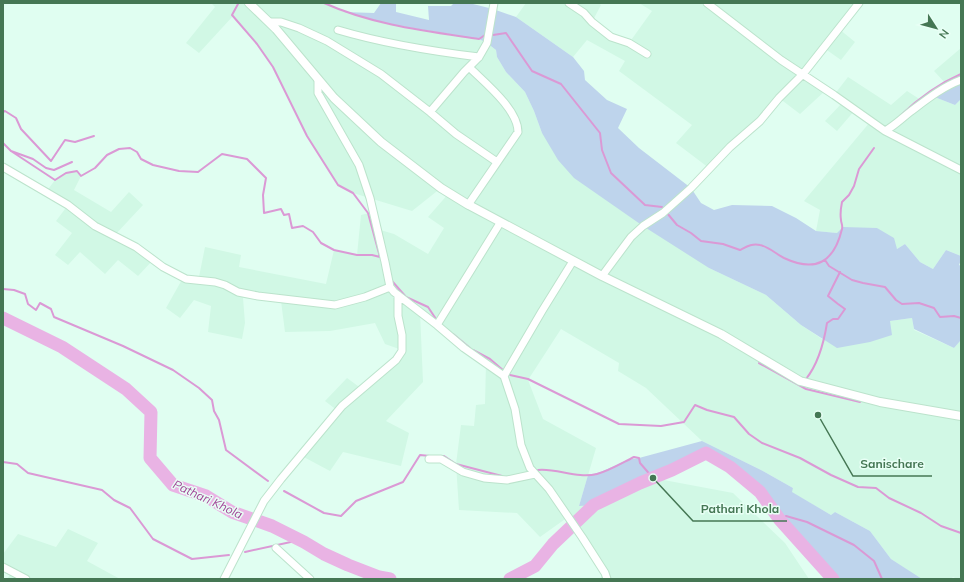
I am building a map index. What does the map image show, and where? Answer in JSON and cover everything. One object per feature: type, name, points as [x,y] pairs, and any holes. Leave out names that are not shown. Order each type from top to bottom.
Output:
[{"type":"street","points":[[249,3],[269,22],[334,98],[381,142],[441,188],[500,223],[602,276],[721,334],[800,381],[880,402],[961,416]]},
{"type":"street","points":[[430,112],[469,66],[479,57],[487,43],[494,3]]},
{"type":"street","points":[[569,3],[584,12],[592,22],[611,37],[629,43],[646,54]]},
{"type":"street","points":[[707,3],[781,60],[885,131],[961,170]]},
{"type":"street","points":[[602,276],[631,237],[643,226],[665,212],[691,188],[730,147],[760,121],[779,98],[803,74],[859,3]]},
{"type":"street","points":[[269,22],[281,22],[298,28],[327,42],[381,74],[456,134],[497,162]]},
{"type":"street","points":[[338,30],[411,48],[479,57]]},
{"type":"street","points":[[468,204],[518,132],[516,120],[506,105],[469,66]]},
{"type":"street","points":[[318,80],[318,93],[359,164],[370,198],[390,287],[464,348],[504,376],[515,409],[521,445],[530,468],[549,489],[582,537],[606,576],[599,579]]},
{"type":"street","points":[[885,131],[895,126],[908,113],[947,85],[961,80]]},
{"type":"street","points":[[3,167],[68,205],[95,226],[136,247],[163,267],[186,279],[216,282],[238,292],[258,296],[335,305],[365,297],[390,287]]},
{"type":"street","points":[[437,325],[500,223]]},
{"type":"street","points":[[504,376],[573,261]]},
{"type":"street","points":[[224,579],[264,501],[281,479],[342,406],[396,360],[402,350],[402,335],[398,316],[398,295]]},
{"type":"street","points":[[429,459],[441,459],[463,472],[484,478],[507,480],[535,474]]},
{"type":"street","points":[[276,548],[310,579]]},
{"type":"street","points":[[3,567],[26,579]]},
{"type":"shaded area","points":[[211,3],[324,3],[344,12],[394,25],[479,39],[496,50],[497,57],[506,72],[525,92],[542,133],[709,268],[766,295],[801,325],[822,339],[890,321],[912,318],[914,330],[954,348],[961,340],[961,579],[953,577],[951,579],[919,578],[891,559],[870,531],[835,512],[831,515],[791,492],[793,488],[761,470],[702,441],[646,388],[618,371],[619,363],[561,329],[528,380],[543,419],[596,448],[579,506],[653,478],[733,493],[785,543],[809,579],[599,579],[605,573],[568,517],[540,537],[517,513],[459,510],[456,464],[461,425],[474,426],[476,405],[485,404],[486,363],[420,312],[423,382],[386,421],[409,433],[401,466],[343,452],[330,471],[300,455],[338,411],[325,401],[347,378],[362,389],[402,350],[385,344],[375,323],[330,331],[285,332],[281,301],[243,298],[245,323],[242,339],[208,332],[211,306],[194,300],[180,318],[166,308],[184,276],[199,277],[205,247],[241,255],[239,267],[326,284],[334,250],[357,255],[361,215],[373,212],[377,229],[394,234],[428,254],[444,228],[428,217],[449,193],[441,188],[412,211],[353,193],[338,185],[307,136],[273,67],[257,44],[233,16],[199,53],[186,43],[215,7]]},
{"type":"shaded area","points":[[381,3],[396,3],[396,12],[429,20],[428,6],[451,6],[454,3],[469,3],[516,17],[573,57],[584,71],[585,80],[607,100],[627,109],[618,128],[639,148],[691,188],[701,203],[714,210],[732,205],[772,206],[796,218],[816,231],[837,233],[843,227],[877,228],[894,238],[897,249],[905,244],[920,262],[933,269],[946,250],[961,256],[959,265],[961,266],[961,340],[954,348],[914,329],[912,318],[890,321],[892,335],[870,342],[837,348],[801,325],[766,295],[709,268],[643,226],[574,178],[558,160],[542,133],[525,92],[506,72],[497,57],[496,50],[487,43],[479,39],[394,25],[344,12],[374,13]]},
{"type":"shaded area","points":[[526,3],[569,3],[575,7],[578,3],[598,3],[601,5],[592,22],[629,43],[652,11],[639,3],[859,3],[839,29],[855,42],[841,60],[824,48],[803,74],[826,90],[800,114],[779,98],[709,168],[676,143],[692,125],[619,71],[625,61],[587,40],[573,57],[516,17]]},
{"type":"shaded area","points":[[961,48],[961,80],[947,85],[934,71]]},
{"type":"shaded area","points":[[848,77],[891,105],[907,91],[924,102],[932,96],[955,105],[961,99],[961,256],[946,250],[933,269],[920,262],[905,244],[897,249],[877,228],[861,228],[837,233],[816,231],[820,210],[804,201],[870,122],[855,110],[837,131],[825,121],[843,102],[834,95]]},
{"type":"shaded area","points":[[961,80],[961,99],[955,105],[932,96]]},
{"type":"shaded area","points":[[77,171],[81,176],[74,190],[111,212],[129,192],[143,205],[114,236],[153,260],[138,276],[118,260],[105,274],[80,252],[68,265],[55,255],[72,233],[56,221],[68,205],[46,192],[55,180],[66,173]]},
{"type":"shaded area","points":[[702,441],[761,470],[793,488],[792,492],[831,515],[835,512],[870,531],[891,559],[922,579],[833,579],[780,520],[760,492],[730,467],[706,453],[594,505],[579,506],[588,475],[601,472],[632,459]]},
{"type":"shaded area","points":[[68,529],[98,543],[87,561],[120,579],[7,579],[12,572],[3,567],[3,554],[18,534],[56,547]]},
{"type":"waterway","points":[[237,3],[238,4],[232,15],[257,44],[273,67],[307,136],[338,185],[353,193],[368,213],[380,257]]},
{"type":"waterway","points":[[324,3],[361,17],[400,26],[479,39],[485,35]]},
{"type":"waterway","points":[[493,35],[506,33],[532,71],[561,84],[600,133],[602,150],[611,173],[645,205],[662,207],[664,210]]},
{"type":"waterway","points":[[900,116],[929,92],[944,82],[961,74]]},
{"type":"waterway","points":[[3,112],[5,111],[16,118],[21,129],[51,161],[65,140],[75,142],[94,136]]},
{"type":"waterway","points":[[884,128],[892,123]]},
{"type":"waterway","points":[[3,143],[11,151],[33,159],[46,168],[54,170],[72,162]]},
{"type":"waterway","points":[[11,151],[55,180],[66,173],[77,171],[81,176],[95,168],[107,155],[119,149],[130,148],[137,152],[141,159],[153,165],[179,171],[198,172],[222,154],[247,159],[266,178],[263,195],[264,213],[281,209],[284,215],[289,214],[292,228],[303,226],[313,232],[321,243],[334,250],[357,255],[372,255],[380,257]]},
{"type":"waterway","points":[[667,213],[677,225],[701,241],[723,244],[740,250],[752,245],[760,245],[784,258],[795,262],[805,264],[822,262],[829,257],[839,240],[842,228],[842,202],[849,195],[854,186],[859,169],[874,148]]},
{"type":"waterway","points":[[825,260],[829,266],[852,280],[885,287],[896,300],[902,304],[919,303],[934,308],[940,317],[954,316],[961,318]]},
{"type":"waterway","points":[[806,379],[814,367],[820,352],[827,323],[833,319],[838,319],[845,309],[828,296],[840,272]]},
{"type":"waterway","points":[[392,281],[406,297],[428,307],[436,319]]},
{"type":"waterway","points":[[3,289],[14,290],[25,294],[28,304],[36,310],[40,303],[51,309],[54,317],[123,346],[173,370],[199,388],[212,400],[214,411],[219,420],[226,450],[268,481]]},
{"type":"waterway","name":"Pathari Khola","points":[[3,318],[62,347],[126,389],[151,412],[150,458],[173,485],[206,496],[232,512],[272,526],[348,565],[379,577],[390,579]]},
{"type":"waterway","points":[[453,334],[470,348]]},
{"type":"waterway","points":[[473,350],[490,359],[504,371]]},
{"type":"waterway","points":[[759,363],[806,389],[860,402]]},
{"type":"waterway","points":[[510,375],[528,379],[619,424],[661,426],[684,422],[695,405],[707,410],[734,417],[749,434],[762,443],[800,458],[831,475],[858,487],[876,488],[889,498],[921,513],[941,526],[961,533]]},
{"type":"waterway","name":"Pathari Khola","points":[[510,579],[535,566],[553,544],[594,505],[706,453],[730,467],[760,492],[780,520],[833,579]]},
{"type":"waterway","points":[[284,491],[324,513],[341,516],[356,501],[403,482],[420,455],[430,456]]},
{"type":"waterway","points":[[441,456],[444,456],[456,464],[502,476]]},
{"type":"waterway","points":[[538,470],[552,470],[590,475],[616,467],[634,457],[639,458],[640,463],[653,478]]},
{"type":"waterway","points":[[3,462],[17,464],[28,473],[102,490],[114,500],[130,508],[153,539],[192,559],[229,555]]},
{"type":"waterway","points":[[780,520],[786,516],[807,522],[854,545],[874,561],[882,579]]},
{"type":"waterway","points":[[245,552],[300,540]]},
{"type":"place","name":"Sanischare","points":[[818,415]]},
{"type":"place","name":"Pathari Khola","points":[[653,478]]}]
